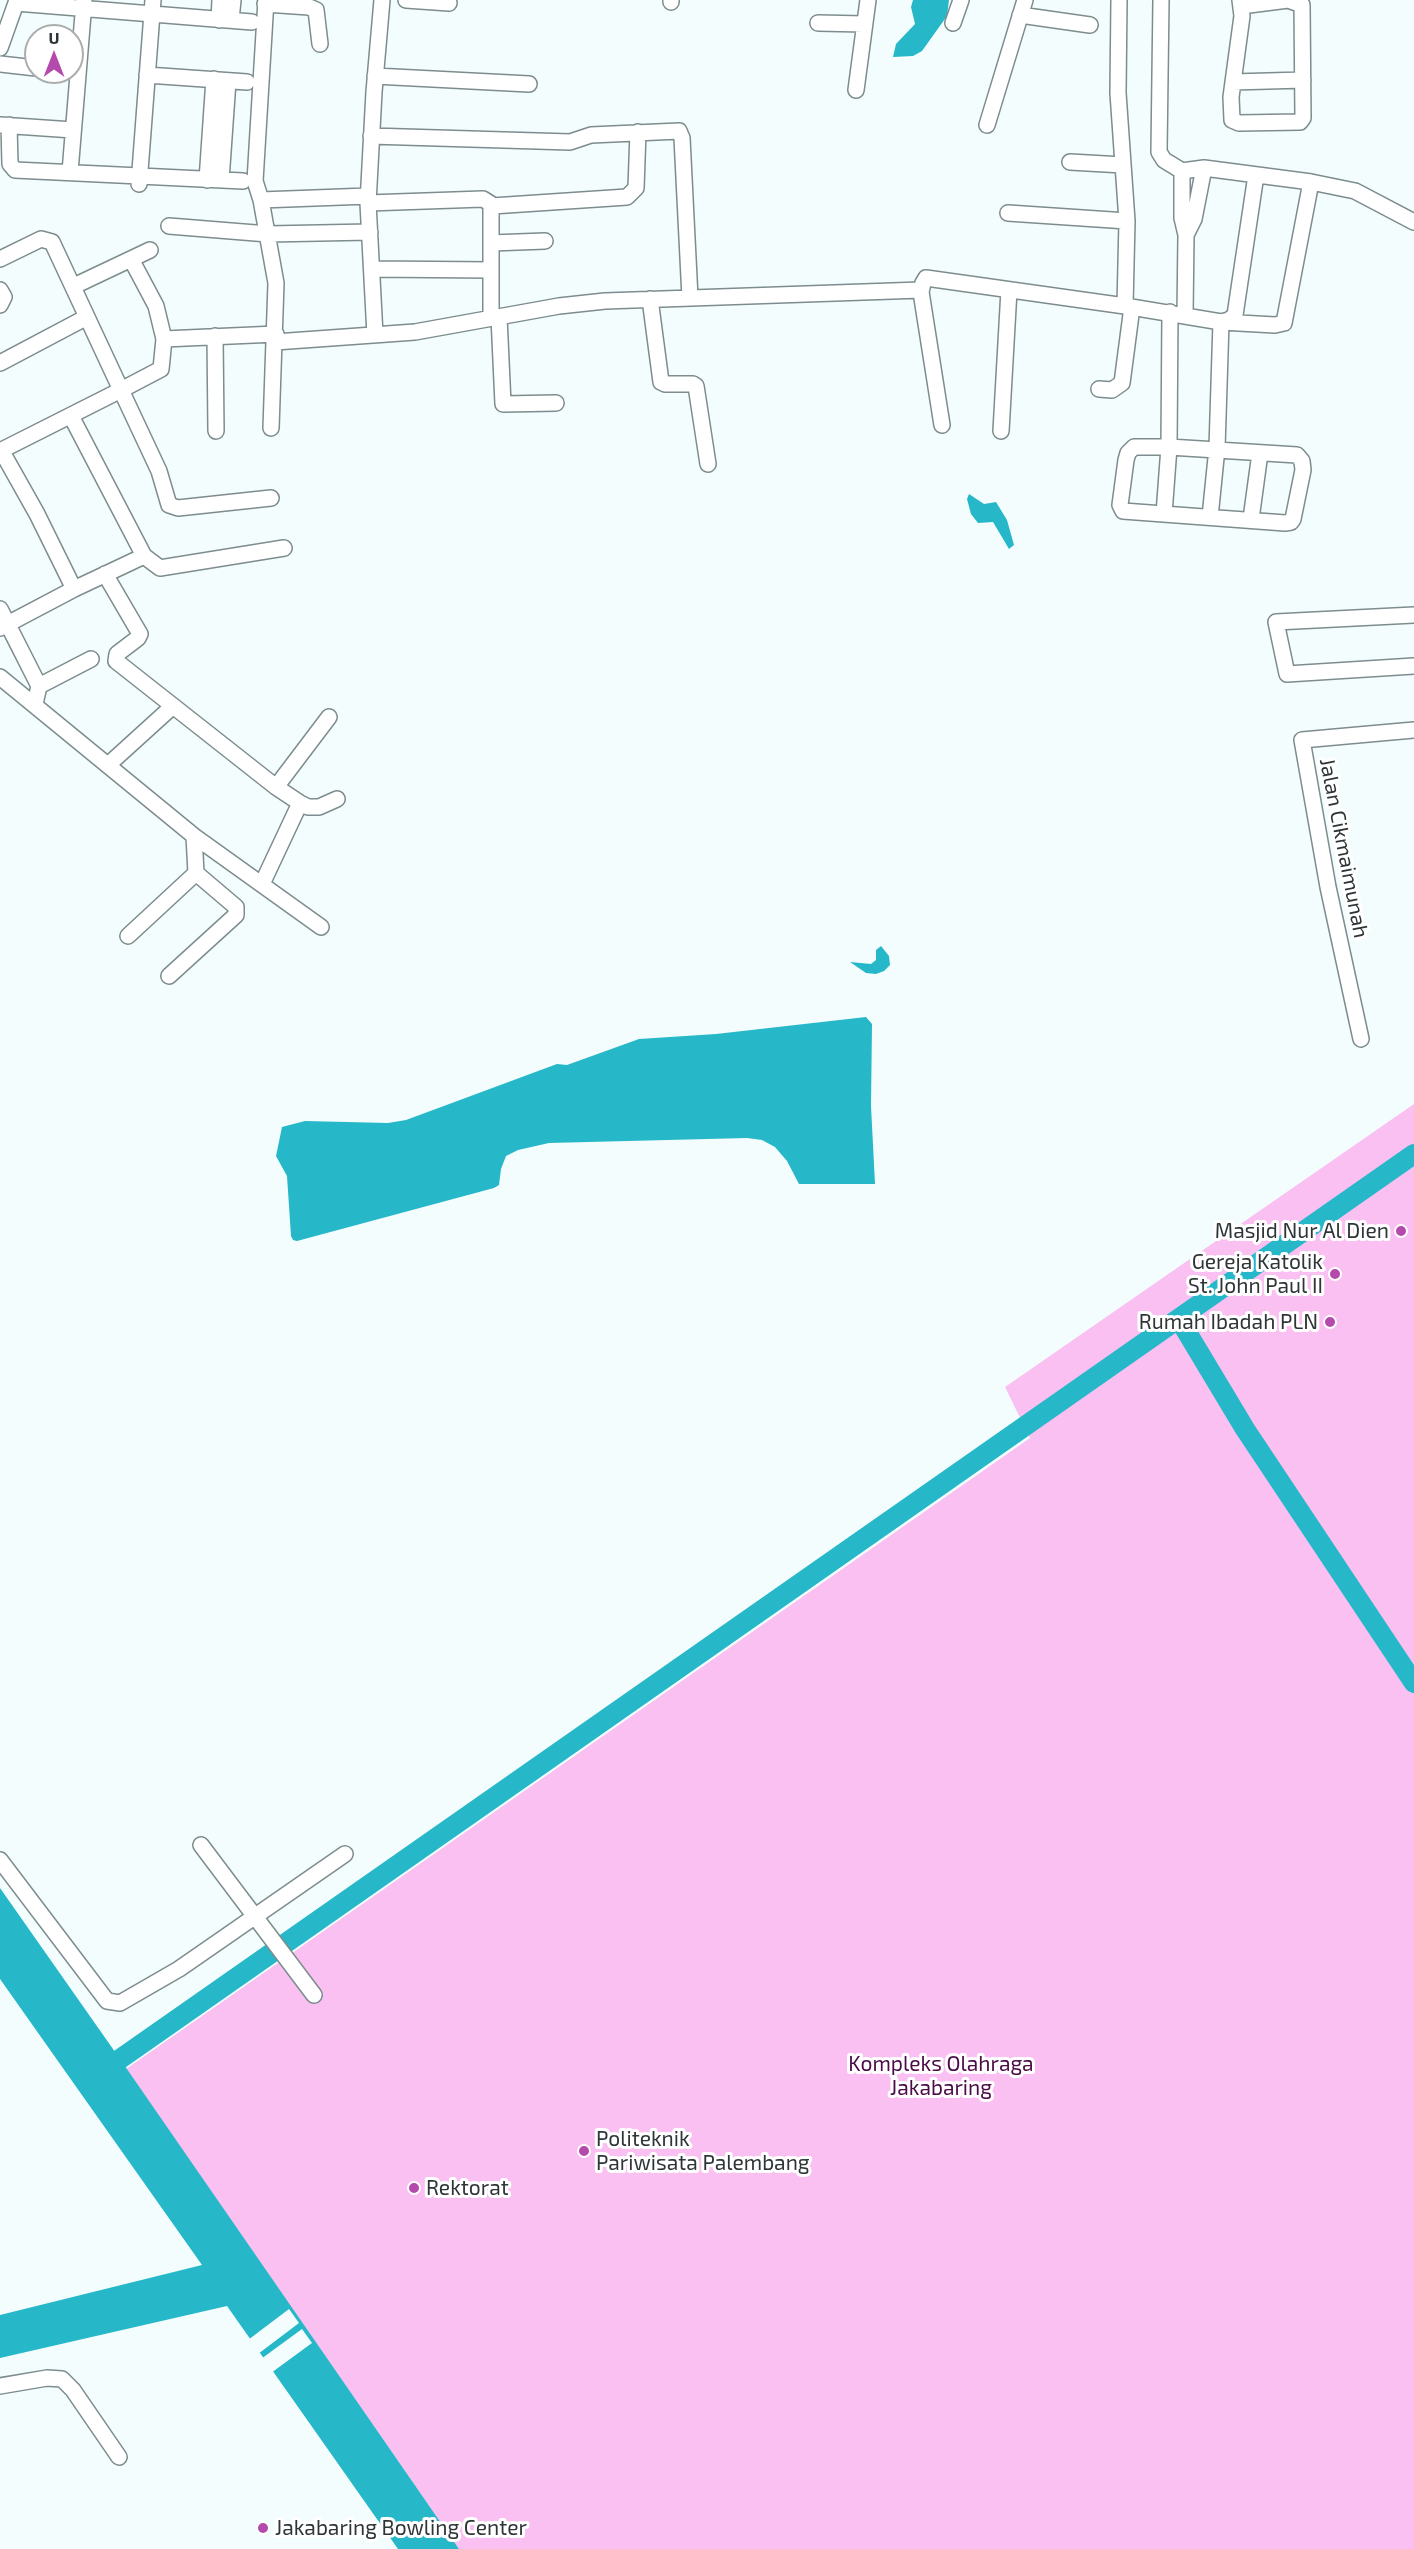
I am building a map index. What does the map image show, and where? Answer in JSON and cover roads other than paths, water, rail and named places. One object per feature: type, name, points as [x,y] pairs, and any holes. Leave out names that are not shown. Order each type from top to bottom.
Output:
[{"type":"street","points":[[220,0],[225,20]]},
{"type":"street","points":[[225,20],[233,0]]},
{"type":"street","points":[[375,335],[368,199],[382,0]]},
{"type":"street","points":[[406,0],[449,3]]},
{"type":"street","points":[[856,90],[868,0]]},
{"type":"street","points":[[953,23],[961,0]]},
{"type":"street","points":[[987,125],[1025,0]]},
{"type":"street","points":[[1099,389],[1112,390],[1122,383],[1128,306],[1127,221],[1118,93],[1119,0]]},
{"type":"street","points":[[1161,0],[1159,152],[1164,160],[1182,171],[1204,168],[1311,182],[1354,191],[1414,222]]},
{"type":"street","points":[[1288,0],[1300,3],[1303,10],[1303,80],[1302,120],[1294,123],[1256,124],[1239,123],[1232,120],[1233,82],[1241,28],[1240,3],[1288,0]]},
{"type":"street","points":[[0,2],[153,8],[225,20],[252,22]]},
{"type":"street","points":[[0,48],[17,2]]},
{"type":"street","points":[[271,428],[276,338],[276,284],[268,234],[255,181],[266,2],[309,7],[316,10],[320,44]]},
{"type":"street","points":[[81,24],[84,5]]},
{"type":"street","points":[[139,180],[153,8]]},
{"type":"street","points":[[1020,15],[1090,25]]},
{"type":"street","points":[[818,23],[864,24]]},
{"type":"street","points":[[0,64],[24,67]]},
{"type":"street","points":[[147,75],[247,82]]},
{"type":"street","points":[[375,76],[529,84]]},
{"type":"street","points":[[214,180],[221,80]]},
{"type":"street","points":[[1233,82],[1303,80]]},
{"type":"street","points":[[70,172],[75,84]]},
{"type":"street","points":[[73,130],[4,125],[12,169],[70,172],[139,180],[243,181]]},
{"type":"street","points":[[371,136],[570,142],[591,135],[674,130],[682,134],[690,298]]},
{"type":"street","points":[[261,200],[483,199],[492,206],[627,197],[636,188],[638,132]]},
{"type":"street","points":[[1070,162],[1123,165]]},
{"type":"street","points":[[1186,235],[1194,219],[1204,168]]},
{"type":"street","points":[[1164,514],[1177,314],[1186,235],[1182,218],[1182,171]]},
{"type":"street","points":[[1221,322],[1235,315],[1256,175]]},
{"type":"street","points":[[942,425],[921,291],[923,281],[930,278],[1128,306],[1221,322],[1275,325],[1284,323],[1311,182]]},
{"type":"street","points":[[492,206],[491,270],[503,404],[556,403]]},
{"type":"street","points":[[1008,213],[1127,221]]},
{"type":"street","points":[[169,226],[268,234],[370,232]]},
{"type":"street","points":[[0,259],[45,239],[55,246],[159,471],[169,505],[178,508],[272,498]]},
{"type":"street","points":[[491,243],[545,241]]},
{"type":"street","points":[[74,286],[150,250]]},
{"type":"street","points":[[74,589],[38,514],[0,451],[161,369],[164,339],[156,306],[131,259]]},
{"type":"street","points":[[372,269],[491,270]]},
{"type":"street","points":[[0,290],[4,297],[0,305]]},
{"type":"street","points":[[1001,431],[1009,290]]},
{"type":"street","points":[[164,339],[215,336],[276,338],[375,335],[415,332],[560,306],[650,299],[921,291]]},
{"type":"street","points":[[650,299],[661,382],[696,386],[708,464]]},
{"type":"street","points":[[0,363],[87,317]]},
{"type":"street","points":[[1210,517],[1217,450],[1221,322]]},
{"type":"street","points":[[215,336],[216,430]]},
{"type":"street","points":[[70,416],[144,556],[160,568],[284,548]]},
{"type":"street","points":[[1139,447],[1169,447],[1297,455],[1303,463],[1291,522],[1120,510],[1130,451],[1139,447]]},
{"type":"street","points":[[1251,519],[1260,453]]},
{"type":"street","points":[[4,626],[144,556]]},
{"type":"street","points":[[105,574],[140,634],[117,654],[116,661],[276,787],[300,803],[308,807],[319,807],[337,799]]},
{"type":"street","points":[[0,609],[4,626],[39,686],[35,704]]},
{"type":"street","points":[[1414,615],[1276,622],[1287,674],[1414,666]]},
{"type":"street","points":[[39,686],[91,659]]},
{"type":"street","points":[[0,677],[194,836],[321,927]]},
{"type":"street","points":[[108,765],[173,706]]},
{"type":"street","points":[[276,787],[329,717]]},
{"type":"street","name":"Jalan Cikmaimunah","points":[[1361,1039],[1328,887],[1302,740],[1414,730]]},
{"type":"street","points":[[262,884],[300,803]]},
{"type":"street","points":[[169,976],[236,915],[237,910],[196,873],[194,836]]},
{"type":"street","points":[[128,936],[196,873]]},
{"type":"street","points":[[201,1845],[314,1995]]},
{"type":"street","points":[[0,1860],[107,2001],[112,2003],[124,2002],[179,1969],[345,1854]]},
{"type":"street","points":[[0,2386],[47,2378],[62,2379],[73,2390],[119,2457]]},
{"type":"water","points":[[913,0],[949,0],[947,16],[922,51],[913,56],[893,57],[896,44],[915,24],[911,7]]},
{"type":"water","points":[[969,494],[984,504],[996,502],[1007,520],[1014,545],[1009,549],[993,522],[978,523],[971,514],[967,499]]},
{"type":"water","points":[[881,946],[889,956],[890,965],[884,971],[876,974],[866,973],[850,962],[871,964],[876,960],[876,950]]},
{"type":"water","points":[[866,1017],[872,1024],[871,1106],[875,1184],[799,1184],[787,1161],[775,1147],[762,1140],[747,1138],[549,1143],[518,1150],[506,1156],[501,1169],[499,1185],[494,1188],[297,1241],[291,1236],[287,1176],[276,1156],[282,1127],[305,1121],[388,1123],[406,1120],[557,1064],[567,1065],[639,1039],[716,1034]]},
{"type":"water","points":[[0,1888],[459,2549],[398,2549],[227,2306],[0,2358],[0,2315],[202,2265],[0,1979]]},
{"type":"waterway","points":[[120,2059],[1414,1154]]},
{"type":"waterway","points":[[1179,1319],[1245,1429],[1414,1683]]},
{"type":"place","name":"Masjid Nur Al Dien","points":[[1401,1231]]},
{"type":"place","name":"Gereja Katolik St. John Paul II","points":[[1335,1274]]},
{"type":"place","name":"Rumah Ibadah PLN","points":[[1330,1322]]},
{"type":"place","name":"Politeknik Pariwisata Palembang","points":[[584,2151]]},
{"type":"place","name":"Rektorat","points":[[414,2188]]},
{"type":"place","name":"Jakabaring Bowling Center","points":[[263,2528]]},
{"type":"park label","name":"Kompleks Olahraga Jakabaring","points":[[941,2076]]}]
